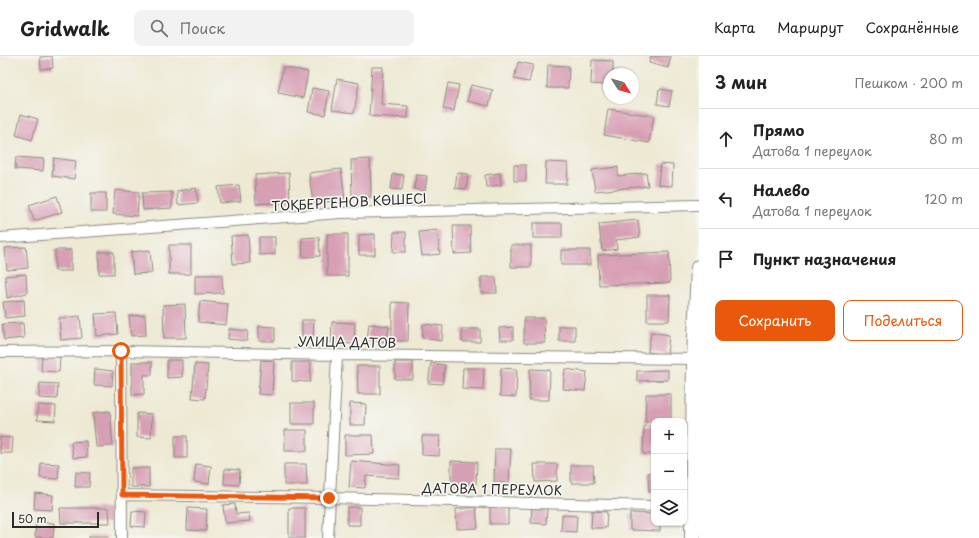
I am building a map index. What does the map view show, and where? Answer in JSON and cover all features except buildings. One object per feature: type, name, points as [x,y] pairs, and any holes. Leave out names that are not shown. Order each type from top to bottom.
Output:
[{"type":"main road","points":[[693,538],[689,507],[699,268]]},
{"type":"street","name":"ТОҚБЕРГЕНОВ КӨШЕСІ","points":[[0,238],[341,214],[699,205]]},
{"type":"street","name":"УЛИЦА ДАТОВ","points":[[0,352],[121,351],[338,356],[694,360]]},
{"type":"street","points":[[121,351],[122,538]]},
{"type":"street","points":[[328,538],[338,356]]},
{"type":"street","name":"ДАТОВА 1 ПЕРЕУЛОК","points":[[122,495],[329,498],[651,506]]},
{"type":"route","points":[[121,351],[122,495],[329,498]]}]
